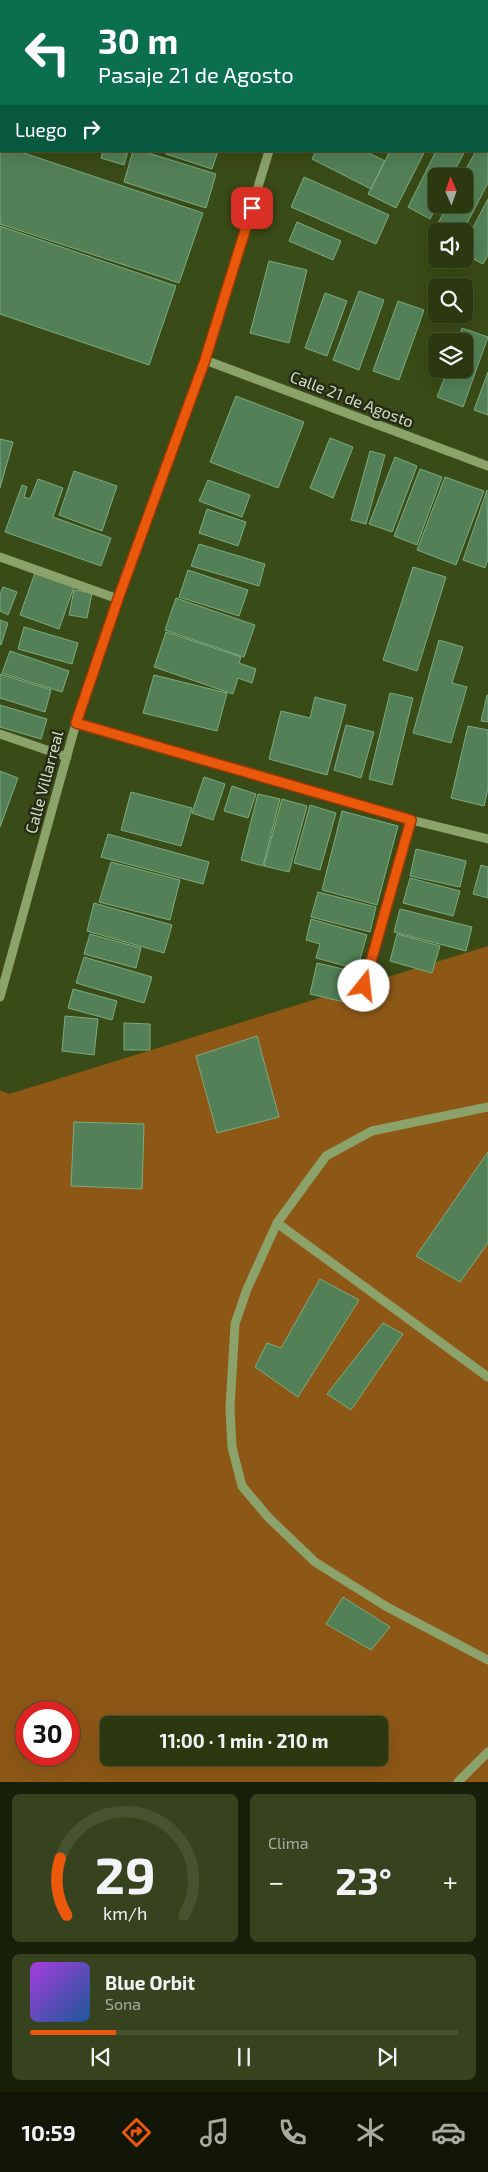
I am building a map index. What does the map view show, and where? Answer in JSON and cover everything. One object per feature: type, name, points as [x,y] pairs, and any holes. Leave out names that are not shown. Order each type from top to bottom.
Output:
[{"type":"street","name":"Calle Villarreal","points":[[0,997],[76,723],[118,599],[205,360],[269,152]]},
{"type":"street","name":"Calle 21 de Agosto","points":[[205,360],[488,466]]},
{"type":"street","points":[[0,557],[118,599]]},
{"type":"street","points":[[76,723],[411,820],[488,839]]},
{"type":"street","points":[[0,734],[67,757]]},
{"type":"street","points":[[364,986],[411,820]]},
{"type":"street","points":[[488,1107],[372,1131],[326,1156],[278,1223],[247,1289],[235,1324],[230,1408],[232,1447],[242,1486],[268,1518],[315,1562],[388,1607],[488,1660]]},
{"type":"street","points":[[278,1223],[488,1377]]},
{"type":"street","points":[[458,1782],[488,1752]]},
{"type":"shaded area","points":[[488,946],[488,1782],[0,1782],[0,1090],[9,1094]]},
{"type":"building","points":[[0,152],[21,152],[203,213],[179,283],[0,224]]},
{"type":"building","points":[[103,152],[128,152],[124,165],[101,158]]},
{"type":"building","points":[[133,152],[145,152],[216,174],[206,208],[124,182]]},
{"type":"building","points":[[167,152],[218,152],[212,169],[166,154]]},
{"type":"building","points":[[316,152],[367,152],[385,161],[371,189],[312,159]]},
{"type":"building","points":[[389,152],[424,152],[396,208],[368,194]]},
{"type":"building","points":[[436,152],[464,152],[456,168],[428,168],[428,213],[433,213],[430,219],[408,207]]},
{"type":"building","points":[[475,152],[488,152],[488,183],[473,212],[473,168],[466,168]]},
{"type":"building","points":[[304,177],[389,215],[376,244],[291,207]]},
{"type":"building","points":[[488,199],[488,255],[483,264],[473,259],[473,228]]},
{"type":"building","points":[[443,213],[472,213],[467,223],[438,223]]},
{"type":"building","points":[[297,222],[341,241],[333,260],[289,241]]},
{"type":"building","points":[[0,226],[176,286],[149,365],[0,314]]},
{"type":"building","points":[[269,261],[307,270],[289,343],[250,333]]},
{"type":"building","points":[[359,291],[384,300],[359,370],[333,360]]},
{"type":"building","points":[[325,293],[347,301],[327,356],[305,348]]},
{"type":"building","points":[[398,301],[424,310],[399,380],[373,371]]},
{"type":"building","points":[[462,328],[488,337],[463,407],[437,397],[444,378],[473,378],[473,333],[460,333]]},
{"type":"building","points":[[488,372],[488,415],[474,410]]},
{"type":"building","points":[[236,396],[304,422],[278,488],[210,462]]},
{"type":"building","points":[[330,438],[353,447],[333,498],[310,488]]},
{"type":"building","points":[[0,439],[13,442],[0,488]]},
{"type":"building","points":[[370,451],[385,455],[366,524],[351,520]]},
{"type":"building","points":[[395,457],[417,466],[392,532],[369,524]]},
{"type":"building","points":[[420,469],[442,477],[417,545],[394,536]]},
{"type":"building","points":[[74,471],[117,486],[102,531],[59,515]]},
{"type":"building","points":[[445,477],[484,491],[456,565],[417,550]]},
{"type":"building","points":[[38,479],[63,488],[53,517],[111,538],[101,566],[5,532],[22,485],[27,487],[24,497],[30,499]]},
{"type":"building","points":[[208,480],[250,495],[242,517],[199,501]]},
{"type":"building","points":[[487,490],[488,559],[485,568],[463,560]]},
{"type":"building","points":[[207,509],[246,522],[238,546],[199,533]]},
{"type":"building","points":[[199,544],[265,564],[259,586],[191,566]]},
{"type":"building","points":[[413,567],[446,577],[417,671],[383,660]]},
{"type":"building","points":[[188,570],[248,590],[239,616],[179,597]]},
{"type":"building","points":[[35,573],[74,587],[59,629],[20,615]]},
{"type":"building","points":[[3,587],[17,592],[8,615],[0,611],[0,594]]},
{"type":"building","points":[[74,590],[92,593],[87,618],[69,615]]},
{"type":"building","points":[[176,598],[255,625],[244,657],[165,630]]},
{"type":"building","points":[[0,620],[8,623],[1,645],[0,644]]},
{"type":"building","points":[[24,627],[78,643],[72,664],[18,649]]},
{"type":"building","points":[[166,632],[241,657],[239,663],[256,669],[252,683],[238,678],[233,694],[154,667]]},
{"type":"building","points":[[439,640],[463,647],[452,683],[467,687],[451,743],[413,733]]},
{"type":"building","points":[[10,651],[69,671],[62,692],[2,673]]},
{"type":"building","points":[[0,674],[51,690],[45,712],[0,698]]},
{"type":"building","points":[[154,675],[227,693],[217,731],[143,713]]},
{"type":"building","points":[[390,693],[413,698],[392,785],[369,779]]},
{"type":"building","points":[[488,695],[488,722],[481,721]]},
{"type":"building","points":[[315,697],[346,705],[327,775],[269,759],[281,711],[310,718]]},
{"type":"building","points":[[0,705],[47,719],[41,739],[0,727]]},
{"type":"building","points":[[346,725],[374,732],[361,778],[334,770]]},
{"type":"building","points":[[468,726],[488,730],[488,789],[484,806],[451,798]]},
{"type":"building","points":[[0,771],[18,778],[0,827]]},
{"type":"building","points":[[204,777],[225,784],[213,820],[192,813]]},
{"type":"building","points":[[232,786],[256,794],[248,818],[224,811]]},
{"type":"building","points":[[131,792],[192,808],[181,846],[121,830]]},
{"type":"building","points":[[258,794],[280,799],[263,866],[241,860]]},
{"type":"building","points":[[282,799],[307,806],[289,872],[264,866]]},
{"type":"building","points":[[310,805],[336,813],[320,870],[294,863]]},
{"type":"building","points":[[342,811],[398,826],[377,905],[322,890]]},
{"type":"building","points":[[108,834],[209,862],[203,884],[101,857]]},
{"type":"building","points":[[416,849],[466,861],[460,887],[410,876]]},
{"type":"building","points":[[111,862],[180,880],[170,920],[99,902]]},
{"type":"building","points":[[481,865],[488,867],[488,898],[473,894]]},
{"type":"building","points":[[410,878],[460,891],[453,916],[403,903]]},
{"type":"building","points":[[318,892],[376,907],[370,932],[311,917]]},
{"type":"building","points":[[94,903],[172,925],[164,953],[87,931]]},
{"type":"building","points":[[400,909],[472,927],[466,951],[394,932]]},
{"type":"building","points":[[311,919],[367,935],[357,969],[316,958],[320,944],[306,940]]},
{"type":"building","points":[[90,934],[141,948],[136,968],[84,954]]},
{"type":"building","points":[[397,934],[440,946],[432,973],[390,961]]},
{"type":"building","points":[[84,957],[152,977],[144,1003],[76,983]]},
{"type":"building","points":[[317,963],[356,972],[348,1003],[310,994]]},
{"type":"building","points":[[73,989],[117,1001],[112,1020],[68,1008]]},
{"type":"building","points":[[65,1016],[98,1019],[94,1055],[62,1051]]},
{"type":"building","points":[[124,1023],[150,1024],[150,1050],[124,1050]]},
{"type":"building","points":[[257,1036],[279,1117],[217,1133],[196,1056]]},
{"type":"building","points":[[74,1122],[144,1124],[142,1189],[71,1186]]},
{"type":"building","points":[[488,1152],[488,1243],[460,1282],[416,1256]]},
{"type":"building","points":[[320,1279],[359,1300],[298,1397],[255,1367],[267,1343],[281,1348]]},
{"type":"building","points":[[383,1323],[403,1334],[351,1410],[327,1394]]},
{"type":"building","points":[[343,1597],[390,1627],[371,1650],[326,1624]]},
{"type":"route","points":[[252,208],[205,360],[118,599],[76,723],[411,820],[364,986]]}]
